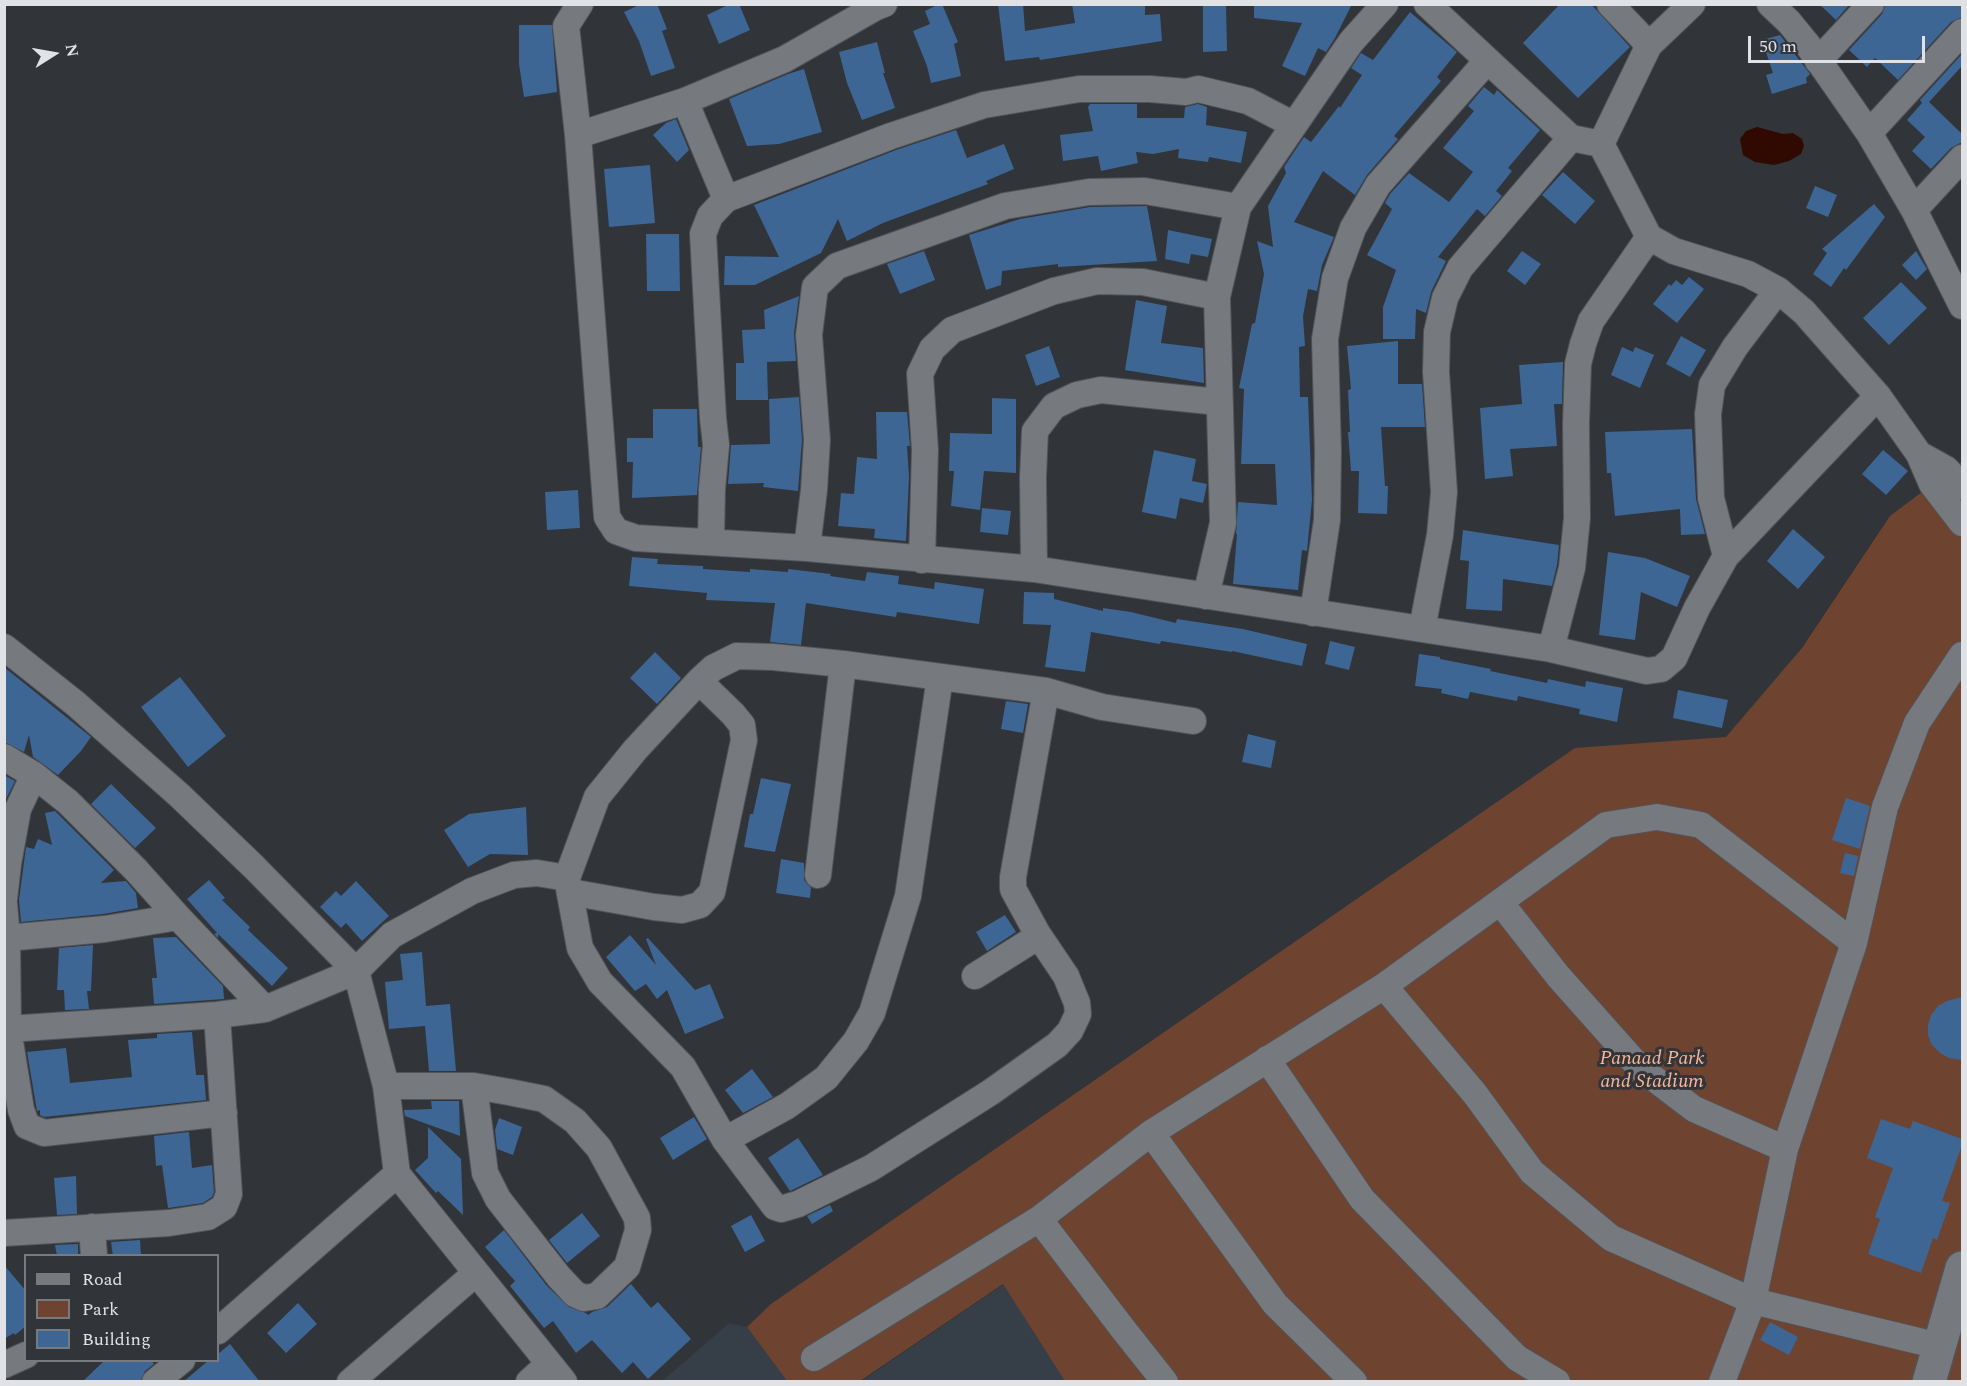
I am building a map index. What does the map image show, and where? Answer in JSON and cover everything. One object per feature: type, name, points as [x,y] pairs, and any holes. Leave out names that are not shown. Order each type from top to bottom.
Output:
[{"type":"street","points":[[580,4],[567,26],[578,135],[607,517],[616,531],[636,538],[807,548],[1034,569],[1551,649],[1647,671],[1661,669],[1674,658],[1697,608],[1726,556],[1878,396]]},
{"type":"street","points":[[578,135],[685,101],[785,59],[884,4]]},
{"type":"street","points":[[1206,596],[1223,523],[1217,297],[1238,207],[1350,42],[1385,4]]},
{"type":"street","points":[[1427,4],[1571,138],[1601,144]]},
{"type":"street","points":[[1611,4],[1649,45]]},
{"type":"street","points":[[1601,144],[1649,45],[1692,4]]},
{"type":"street","points":[[1770,4],[1807,44],[1869,133],[1960,296]]},
{"type":"street","points":[[1818,61],[1871,4]]},
{"type":"street","points":[[1869,133],[1962,32]]},
{"type":"street","points":[[1313,613],[1327,520],[1325,339],[1335,278],[1353,228],[1378,185],[1487,61]]},
{"type":"street","points":[[711,541],[716,445],[703,234],[710,216],[726,199],[891,136],[984,105],[1079,89],[1150,89],[1186,92],[1198,89],[1248,101],[1294,125]]},
{"type":"street","points":[[685,101],[726,199]]},
{"type":"street","points":[[1422,629],[1440,536],[1444,492],[1436,372],[1437,332],[1445,298],[1460,267],[1571,138]]},
{"type":"street","points":[[1601,144],[1649,237],[1674,251],[1748,274],[1778,290],[1804,312],[1878,396],[1919,454],[1932,484],[1962,523]]},
{"type":"street","points":[[1914,210],[1962,158]]},
{"type":"street","points":[[807,548],[817,440],[809,335],[815,287],[837,266],[1005,206],[1089,192],[1145,191],[1238,207]]},
{"type":"street","points":[[1551,649],[1572,568],[1577,518],[1578,364],[1582,344],[1591,321],[1649,237]]},
{"type":"street","points":[[922,560],[925,450],[921,374],[932,349],[952,330],[1054,291],[1096,281],[1143,282],[1217,297]]},
{"type":"street","points":[[1726,556],[1711,498],[1708,414],[1712,385],[1735,347],[1778,290]]},
{"type":"street","points":[[1034,569],[1035,431],[1054,406],[1077,396],[1101,390],[1219,402]]},
{"type":"street","points":[[1919,454],[1947,469],[1962,486]]},
{"type":"street","points":[[4,647],[76,704],[179,795],[254,867],[356,971],[386,1086],[397,1174],[556,1373],[529,1382]]},
{"type":"street","points":[[1046,691],[1013,877],[1013,889],[1037,933],[1066,976],[1077,1003],[1078,1014],[1070,1031],[1057,1045],[991,1092],[871,1168],[798,1204],[781,1209],[775,1207],[725,1140],[683,1067],[600,982],[580,948],[569,885],[597,797],[635,750],[713,668],[737,656],[843,664],[1046,691],[1102,707],[1193,721]]},
{"type":"street","points":[[1722,1382],[1753,1301],[1785,1149],[1854,943],[1885,807],[1917,723],[1962,656]]},
{"type":"street","points":[[818,875],[843,664]]},
{"type":"street","points":[[725,1140],[788,1106],[826,1078],[856,1041],[872,1013],[908,896],[940,677]]},
{"type":"street","points":[[6,1029],[265,1010],[356,971],[392,935],[472,891],[514,875],[537,873],[569,885],[654,907],[682,910],[700,905],[712,892],[744,740],[741,725],[733,714],[699,681]]},
{"type":"street","points":[[4,757],[33,775],[68,802],[136,870],[265,1010]]},
{"type":"street","points":[[4,899],[18,809],[33,775]]},
{"type":"street","points":[[814,1358],[1040,1219],[1151,1133],[1384,986],[1606,825],[1657,817],[1701,825],[1854,943]]},
{"type":"street","points":[[1500,902],[1558,976],[1639,1067],[1694,1109],[1785,1149]]},
{"type":"street","points":[[4,904],[7,938],[6,1029],[21,1110],[27,1126],[44,1133],[224,1113]]},
{"type":"street","points":[[7,938],[105,929],[178,917]]},
{"type":"street","points":[[975,976],[1034,939],[1037,933]]},
{"type":"street","points":[[1384,986],[1474,1094],[1532,1172],[1611,1238],[1753,1301],[1949,1331]]},
{"type":"street","points":[[4,1233],[169,1223],[208,1217],[224,1207],[229,1194],[217,1015]]},
{"type":"street","points":[[1267,1059],[1362,1199],[1517,1358],[1557,1382]]},
{"type":"street","points":[[386,1086],[474,1086],[544,1099],[575,1121],[599,1148],[615,1175],[635,1212],[638,1230],[627,1268],[597,1296],[584,1298],[575,1294],[498,1199],[485,1173],[474,1086]]},
{"type":"street","points":[[1151,1133],[1275,1304],[1353,1382]]},
{"type":"street","points":[[219,1330],[397,1174]]},
{"type":"street","points":[[1040,1219],[1122,1329],[1165,1382]]},
{"type":"street","points":[[92,1227],[94,1254]]},
{"type":"street","points":[[1929,1382],[1949,1331],[1962,1268]]},
{"type":"street","points":[[350,1382],[476,1274]]},
{"type":"street","points":[[4,1365],[24,1356]]},
{"type":"street","points":[[155,1382],[180,1362]]},
{"type":"shaded area","points":[[1757,127],[1783,134],[1793,133],[1802,139],[1804,146],[1801,154],[1789,161],[1774,165],[1755,162],[1743,155],[1740,139],[1746,131]]},
{"type":"shaded area","points":[[1004,1284],[1065,1381],[860,1382]]},
{"type":"shaded area","points":[[729,1323],[747,1327],[787,1381],[662,1381]]},
{"type":"green space","name":"Panaad Park and Stadium","points":[[1962,462],[1962,1381],[1065,1381],[1003,1284],[860,1381],[787,1381],[747,1327],[771,1304],[1575,748],[1726,737],[1802,648],[1890,516]]},
{"type":"building","points":[[641,4],[657,4],[667,29],[662,31],[675,68],[651,76],[639,41],[624,12]]},
{"type":"building","points":[[730,4],[739,4],[750,30],[719,44],[707,15]]},
{"type":"building","points":[[942,4],[958,42],[954,44],[961,76],[931,83],[913,31],[930,24],[925,11]]},
{"type":"building","points":[[998,4],[1023,4],[1025,31],[1075,23],[1072,4],[1145,4],[1145,15],[1160,14],[1162,41],[1040,60],[1039,57],[1005,61]]},
{"type":"building","points":[[1203,4],[1226,4],[1227,51],[1203,52]]},
{"type":"building","points":[[1254,4],[1352,4],[1326,52],[1318,48],[1305,76],[1282,66],[1302,23],[1254,18]]},
{"type":"building","points":[[1560,4],[1591,4],[1630,47],[1578,98],[1523,43]]},
{"type":"building","points":[[1819,4],[1850,4],[1836,20]]},
{"type":"building","points":[[1886,4],[1962,4],[1962,17],[1951,22],[1898,80],[1875,58],[1867,67],[1849,50],[1882,14]]},
{"type":"building","points":[[1410,12],[1457,52],[1437,77],[1441,81],[1394,136],[1398,139],[1367,175],[1355,195],[1323,171],[1294,222],[1334,237],[1322,265],[1317,291],[1308,289],[1303,316],[1305,346],[1299,347],[1300,397],[1308,397],[1312,500],[1307,551],[1302,550],[1298,590],[1233,584],[1238,502],[1277,505],[1275,464],[1241,464],[1244,389],[1239,388],[1264,274],[1257,241],[1273,247],[1268,206],[1286,173],[1284,167],[1304,137],[1311,142],[1339,106],[1340,108],[1362,75],[1351,68],[1361,53],[1373,60]]},
{"type":"building","points":[[519,25],[552,25],[557,92],[524,97],[519,64]]},
{"type":"building","points":[[1780,35],[1810,74],[1806,78],[1807,83],[1772,94],[1766,75],[1773,73],[1762,40]]},
{"type":"building","points":[[877,42],[885,73],[883,73],[895,108],[862,120],[847,83],[839,52]]},
{"type":"building","points":[[1962,54],[1962,66],[1929,102],[1962,134],[1962,142],[1951,148],[1931,169],[1912,151],[1925,137],[1907,120],[1922,103],[1920,100]]},
{"type":"building","points":[[804,69],[822,132],[779,144],[747,146],[729,99]]},
{"type":"building","points":[[1484,87],[1494,95],[1497,90],[1540,130],[1508,168],[1512,171],[1496,191],[1502,196],[1485,216],[1477,209],[1438,257],[1446,261],[1431,292],[1426,313],[1416,309],[1415,339],[1383,339],[1383,307],[1396,270],[1367,255],[1392,209],[1385,203],[1409,173],[1449,202],[1473,172],[1443,148],[1474,111],[1468,106]]},
{"type":"building","points":[[1090,104],[1137,104],[1137,118],[1184,118],[1185,107],[1198,104],[1207,107],[1206,125],[1247,132],[1241,163],[1209,157],[1208,162],[1178,158],[1179,149],[1153,154],[1136,152],[1138,163],[1101,171],[1098,156],[1063,161],[1060,135],[1093,131],[1088,107]]},
{"type":"building","points":[[676,119],[689,150],[677,162],[653,135],[666,123]]},
{"type":"building","points":[[956,130],[967,158],[1004,144],[1014,169],[986,181],[988,184],[883,223],[847,241],[838,219],[821,253],[755,285],[724,285],[725,256],[779,257],[754,205],[896,150]]},
{"type":"building","points":[[650,165],[655,223],[609,227],[604,169]]},
{"type":"building","points":[[1563,172],[1595,201],[1575,224],[1542,195]]},
{"type":"building","points":[[1815,186],[1837,195],[1828,217],[1806,208]]},
{"type":"building","points":[[1874,204],[1885,217],[1831,287],[1813,274],[1827,253],[1822,249]]},
{"type":"building","points":[[1147,206],[1157,261],[1058,267],[1058,264],[1002,271],[1001,285],[986,290],[969,235],[1020,219],[1090,207]]},
{"type":"building","points":[[1168,230],[1212,239],[1208,257],[1191,254],[1189,264],[1165,259]]},
{"type":"building","points":[[646,234],[679,234],[680,291],[647,291]]},
{"type":"building","points":[[924,251],[935,280],[900,294],[887,264]]},
{"type":"building","points":[[1522,251],[1541,264],[1525,285],[1507,271]]},
{"type":"building","points":[[1916,251],[1927,269],[1916,280],[1902,265]]},
{"type":"building","points":[[1689,277],[1704,289],[1677,323],[1653,304],[1669,284],[1671,286],[1676,280],[1682,285]]},
{"type":"building","points":[[1901,282],[1927,308],[1889,345],[1863,318]]},
{"type":"building","points":[[799,296],[794,333],[796,361],[767,362],[768,400],[736,400],[736,363],[744,363],[742,330],[765,329],[764,310]]},
{"type":"building","points":[[1136,300],[1167,306],[1161,343],[1203,348],[1204,383],[1125,370]]},
{"type":"building","points":[[1681,336],[1706,350],[1690,377],[1666,364]]},
{"type":"building","points":[[1398,341],[1398,384],[1422,384],[1425,427],[1381,427],[1385,486],[1388,486],[1387,514],[1358,513],[1359,471],[1351,471],[1348,432],[1350,432],[1348,390],[1351,389],[1347,346]]},
{"type":"building","points":[[1049,346],[1060,377],[1036,386],[1025,355]]},
{"type":"building","points":[[1622,347],[1633,352],[1635,347],[1654,355],[1640,388],[1611,375]]},
{"type":"building","points":[[1563,362],[1562,404],[1554,404],[1557,446],[1510,449],[1513,476],[1485,479],[1480,408],[1522,404],[1519,365]]},
{"type":"building","points":[[799,397],[802,440],[798,491],[763,487],[764,483],[728,484],[731,445],[770,444],[769,399]]},
{"type":"building","points":[[992,398],[1016,399],[1016,473],[984,471],[980,510],[951,506],[954,471],[949,471],[950,433],[992,434]]},
{"type":"building","points":[[653,409],[697,409],[698,447],[701,447],[697,495],[632,498],[633,462],[627,462],[627,438],[653,438]]},
{"type":"building","points":[[876,412],[907,412],[910,446],[907,446],[909,477],[906,541],[874,538],[875,529],[838,526],[841,493],[854,494],[857,457],[877,459]]},
{"type":"building","points":[[1692,429],[1696,499],[1705,534],[1681,535],[1680,509],[1615,516],[1611,473],[1607,473],[1605,432]]},
{"type":"building","points":[[1154,450],[1196,459],[1192,481],[1207,484],[1203,503],[1180,498],[1176,519],[1142,512]]},
{"type":"building","points":[[1883,450],[1908,471],[1886,495],[1862,474]]},
{"type":"building","points":[[578,490],[580,528],[547,530],[545,492]]},
{"type":"building","points":[[982,508],[1011,511],[1008,535],[980,532]]},
{"type":"building","points":[[1793,529],[1825,557],[1798,589],[1767,561]]},
{"type":"building","points":[[1463,530],[1559,545],[1552,586],[1503,579],[1502,611],[1466,609],[1469,561],[1460,560]]},
{"type":"building","points":[[1608,552],[1645,558],[1690,576],[1677,607],[1641,592],[1635,640],[1599,635]]},
{"type":"building","points":[[632,557],[658,559],[657,564],[703,566],[703,569],[788,572],[788,569],[865,581],[867,572],[899,576],[898,584],[934,589],[935,582],[984,589],[979,624],[897,612],[896,617],[806,603],[801,645],[770,642],[775,603],[706,600],[707,593],[629,586]]},
{"type":"building","points":[[1024,592],[1054,593],[1054,599],[1103,611],[1103,608],[1176,623],[1177,619],[1243,629],[1307,644],[1302,666],[1232,651],[1161,641],[1160,644],[1091,632],[1085,672],[1045,667],[1051,625],[1023,624]]},
{"type":"building","points":[[1330,641],[1355,647],[1349,670],[1325,664]]},
{"type":"building","points":[[655,652],[681,678],[657,704],[630,678]]},
{"type":"building","points":[[1419,654],[1547,683],[1548,679],[1585,687],[1586,681],[1623,688],[1617,722],[1579,714],[1580,709],[1518,696],[1517,701],[1470,692],[1468,699],[1441,693],[1442,689],[1415,686]]},
{"type":"building","points":[[4,667],[91,737],[58,775],[33,757],[29,735],[24,752],[4,742]]},
{"type":"building","points":[[180,677],[226,736],[188,767],[141,707]]},
{"type":"building","points":[[1678,690],[1728,700],[1722,728],[1673,718]]},
{"type":"building","points":[[1006,701],[1028,704],[1023,733],[1001,729]]},
{"type":"building","points":[[1248,734],[1276,741],[1271,768],[1242,762]]},
{"type":"building","points":[[4,775],[15,781],[5,801],[4,801]]},
{"type":"building","points":[[761,778],[791,784],[775,852],[744,847],[750,814],[753,814]]},
{"type":"building","points":[[111,784],[156,828],[135,848],[91,804]]},
{"type":"building","points":[[1846,798],[1870,806],[1860,849],[1832,840]]},
{"type":"building","points":[[526,807],[528,855],[490,854],[468,867],[444,830],[469,814]]},
{"type":"building","points":[[55,811],[114,870],[101,883],[126,881],[136,893],[138,908],[21,922],[19,900],[26,847],[34,849],[38,839],[52,845],[45,813]]},
{"type":"building","points":[[1845,853],[1858,856],[1854,876],[1840,873]]},
{"type":"building","points":[[781,859],[804,863],[804,880],[811,888],[810,898],[776,893]]},
{"type":"building","points":[[209,880],[225,898],[222,900],[250,927],[248,930],[288,968],[272,986],[218,934],[218,938],[214,934],[217,933],[187,899]]},
{"type":"building","points":[[356,881],[389,916],[362,941],[346,923],[341,928],[320,907],[336,891],[341,896]]},
{"type":"building","points":[[1005,915],[1016,932],[987,951],[976,932]]},
{"type":"building","points":[[630,935],[656,965],[646,939],[648,938],[695,990],[710,984],[724,1018],[685,1034],[667,990],[657,999],[646,984],[635,991],[606,957]]},
{"type":"building","points":[[176,937],[223,986],[224,999],[154,1004],[152,978],[157,978],[153,938]]},
{"type":"building","points":[[93,945],[91,991],[87,991],[89,1009],[65,1010],[64,990],[57,990],[59,948]]},
{"type":"building","points":[[422,952],[426,1006],[450,1004],[456,1071],[429,1071],[425,1026],[389,1029],[385,982],[403,980],[400,954]]},
{"type":"building","points":[[1962,997],[1962,1060],[1949,1058],[1932,1045],[1928,1035],[1928,1025],[1931,1015],[1938,1006]]},
{"type":"building","points":[[192,1032],[196,1075],[204,1075],[206,1100],[44,1117],[40,1115],[40,1110],[37,1111],[27,1052],[66,1048],[70,1083],[132,1077],[128,1040],[157,1038],[157,1034]]},
{"type":"building","points":[[752,1069],[773,1097],[743,1113],[725,1090]]},
{"type":"building","points":[[431,1101],[459,1101],[460,1136],[405,1116],[404,1110],[432,1109]]},
{"type":"building","points":[[694,1117],[707,1139],[673,1160],[660,1138]]},
{"type":"building","points":[[499,1118],[522,1127],[513,1155],[497,1149],[495,1130]]},
{"type":"building","points":[[1881,1119],[1910,1129],[1913,1121],[1962,1139],[1962,1145],[1942,1201],[1950,1203],[1937,1240],[1933,1238],[1921,1273],[1868,1254],[1880,1219],[1875,1217],[1893,1168],[1867,1158]]},
{"type":"building","points":[[428,1127],[461,1159],[463,1215],[438,1191],[436,1193],[415,1170],[428,1158]]},
{"type":"building","points":[[189,1132],[192,1168],[212,1165],[214,1192],[212,1197],[203,1203],[168,1208],[162,1165],[156,1166],[154,1136]]},
{"type":"building","points":[[798,1138],[823,1175],[790,1191],[768,1158]]},
{"type":"building","points":[[76,1176],[77,1214],[57,1215],[54,1178]]},
{"type":"building","points":[[830,1205],[833,1211],[812,1224],[807,1216]]},
{"type":"building","points":[[582,1213],[600,1236],[567,1263],[549,1240]]},
{"type":"building","points":[[751,1215],[765,1241],[745,1252],[731,1226]]},
{"type":"building","points":[[504,1230],[547,1286],[569,1307],[588,1315],[607,1307],[631,1284],[651,1308],[658,1302],[691,1339],[648,1379],[633,1362],[622,1373],[592,1340],[576,1353],[553,1321],[544,1328],[510,1286],[515,1281],[485,1247]]},
{"type":"building","points":[[140,1240],[141,1254],[113,1254],[111,1242]]},
{"type":"building","points":[[78,1244],[78,1254],[57,1254],[55,1245]]},
{"type":"building","points":[[4,1265],[24,1289],[24,1328],[15,1335],[14,1333],[4,1339]]},
{"type":"building","points":[[298,1303],[317,1324],[286,1353],[267,1333]]},
{"type":"building","points":[[1770,1322],[1798,1337],[1789,1355],[1760,1340]]},
{"type":"building","points":[[230,1344],[260,1382],[183,1382],[207,1362],[219,1362],[219,1353]]},
{"type":"building","points":[[103,1362],[152,1362],[154,1364],[145,1371],[140,1382],[82,1382]]}]
